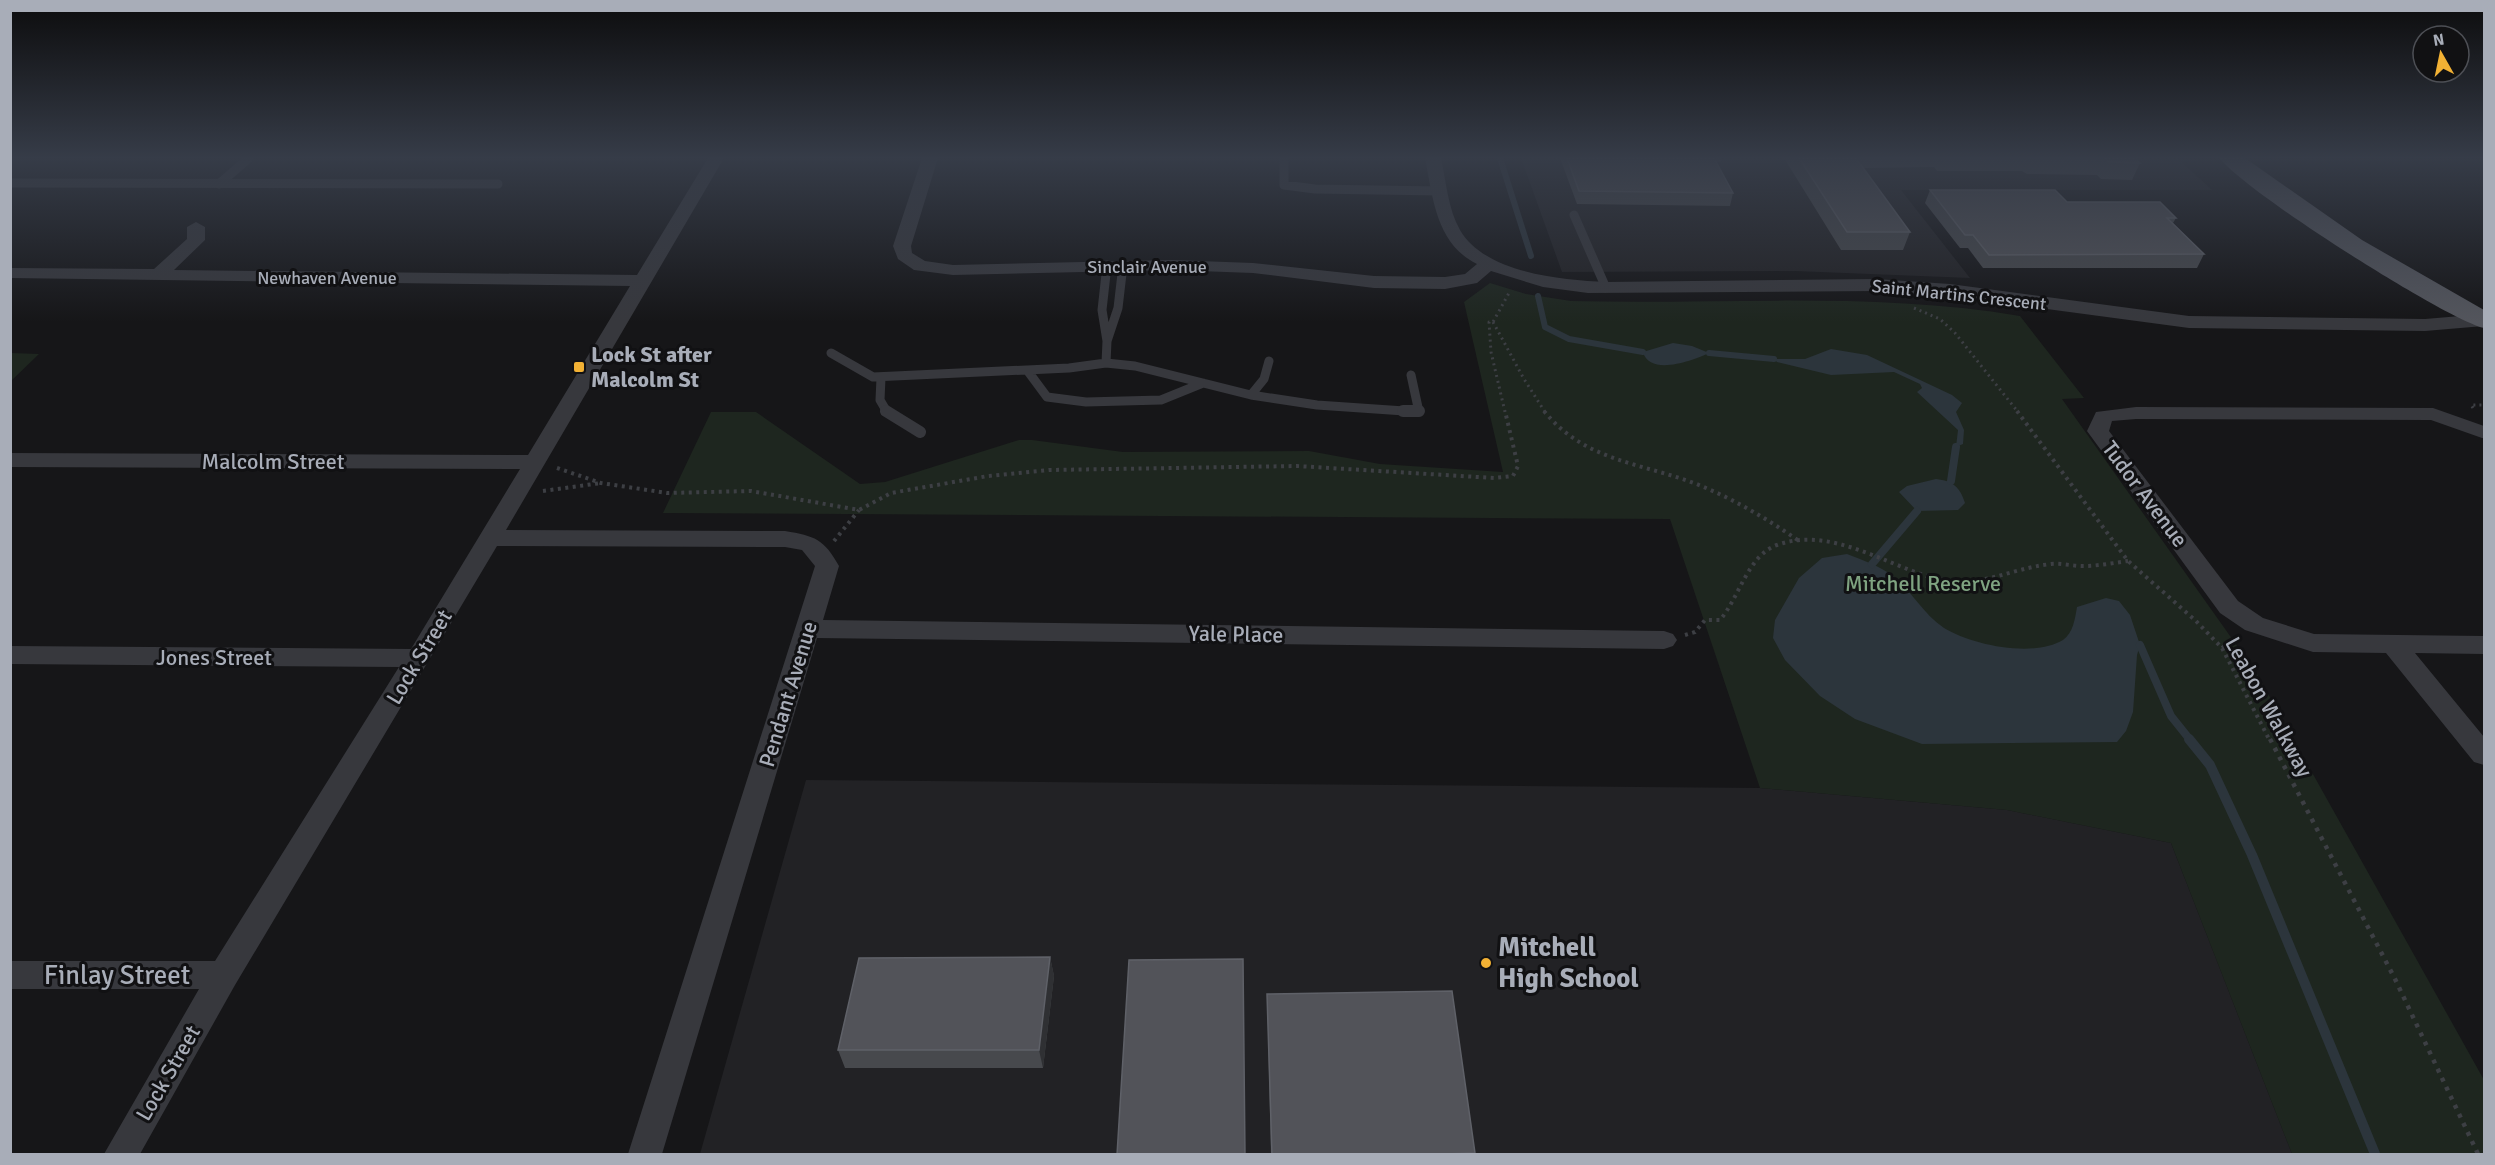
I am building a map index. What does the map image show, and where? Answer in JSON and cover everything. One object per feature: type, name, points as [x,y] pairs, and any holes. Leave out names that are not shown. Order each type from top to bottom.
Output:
[{"type":"main road","points":[[2303,212],[2341,238],[2484,320]]},
{"type":"main road","points":[[2338,212],[2484,300]]},
{"type":"street","name":"Lock Street","points":[[121,1155],[224,975],[491,538],[545,464],[643,281],[684,212]]},
{"type":"street","name":"Sinclair Avenue","points":[[911,212],[903,236],[904,255],[909,261],[934,268],[979,271],[1115,265],[1253,268],[1374,282],[1445,283],[1471,279],[1489,262]]},
{"type":"street","name":"Saint Martins Crescent","points":[[1446,212],[1451,230],[1463,246],[1489,262],[1545,282],[1606,288],[1876,285],[1960,292],[2189,322],[2275,325],[2414,325],[2484,320]]},
{"type":"street","points":[[157,276],[196,240],[196,227]]},
{"type":"street","name":"Newhaven Avenue","points":[[10,273],[643,281]]},
{"type":"street","name":"Tudor Avenue","points":[[2482,432],[2433,414],[2136,413],[2103,416],[2098,431],[2229,607],[2254,624],[2313,643],[2484,645]]},
{"type":"street","name":"Malcolm Street","points":[[10,460],[545,464]]},
{"type":"street","points":[[491,538],[785,539],[812,544],[822,555]]},
{"type":"street","name":"Pendant Avenue","points":[[645,1155],[827,566],[822,555]]},
{"type":"street","name":"Yale Place","points":[[807,629],[1664,640]]},
{"type":"street","points":[[2393,644],[2484,756]]},
{"type":"street","name":"Jones Street","points":[[10,655],[418,658]]},
{"type":"street","name":"Finlay Street","points":[[10,975],[224,975]]},
{"type":"lane","points":[[1574,215],[1606,288]]},
{"type":"lane","points":[[1107,341],[1118,308],[1115,265]]},
{"type":"lane","points":[[1106,363],[1107,341],[1102,310],[1115,265]]},
{"type":"lane","points":[[831,353],[840,356],[862,374],[881,378],[1106,363],[1136,366],[1251,395],[1317,405],[1419,412],[1411,375]]},
{"type":"lane","points":[[1251,395],[1264,379],[1269,361]]},
{"type":"lane","points":[[1027,370],[1047,397],[1077,401],[1161,400],[1203,383]]},
{"type":"lane","points":[[881,378],[878,397],[885,412],[896,421],[920,432]]},
{"type":"path","points":[[822,555],[859,510],[891,493],[988,476],[1049,470],[1285,466],[1482,478],[1513,476],[1518,466],[1491,352],[1490,322],[1493,322],[1512,289]]},
{"type":"path","name":"Leabon Walkway","points":[[1909,305],[1940,319],[1962,340],[2128,561],[2196,621],[2222,648],[2395,980],[2478,1155]]},
{"type":"path","points":[[1493,322],[1546,412],[1559,429],[1574,441],[1619,462],[1691,482],[1728,498],[1766,517],[1800,542]]},
{"type":"path","points":[[545,464],[601,483],[667,493],[751,490],[859,510]]},
{"type":"path","points":[[539,492],[601,483]]},
{"type":"path","points":[[1695,632],[1705,620],[1720,620],[1730,610],[1758,556],[1776,545],[1800,542],[1837,545],[1953,582],[1987,580],[2048,564],[2083,566],[2128,561]]},
{"type":"shaded area","points":[[1541,212],[1919,212],[1970,278],[1795,271],[1562,272]]},
{"type":"shaded area","points":[[1673,343],[1692,346],[1709,353],[1673,365],[1663,365],[1647,360],[1643,352]]},
{"type":"shaded area","points":[[1831,349],[1867,355],[1952,395],[1962,403],[1956,412],[1964,430],[1963,444],[1956,447],[1958,430],[1917,392],[1922,388],[1920,384],[1894,372],[1831,375],[1777,362],[1774,359],[1805,359]]},
{"type":"shaded area","points":[[1936,479],[1951,483],[1961,493],[1965,503],[1958,510],[1917,511],[1899,492],[1907,486]]},
{"type":"shaded area","points":[[1847,554],[1877,566],[1893,576],[1944,628],[1970,640],[2003,647],[2036,648],[2063,640],[2073,625],[2077,607],[2106,598],[2119,601],[2130,615],[2140,645],[2137,655],[2133,712],[2126,731],[2117,742],[1922,744],[1855,719],[1820,696],[1785,660],[1773,638],[1775,620],[1799,578],[1822,558]]},
{"type":"shaded area","name":"Mitchell High School","points":[[806,780],[1760,788],[2007,810],[2171,843],[2292,1154],[700,1154]]},
{"type":"green space","name":"Mitchell Reserve","points":[[1490,283],[1526,294],[1571,301],[1852,301],[1964,308],[2020,316],[2084,398],[2062,399],[2257,674],[2484,1080],[2484,1154],[2292,1154],[2171,843],[2007,810],[1760,788],[1670,519],[663,513],[711,412],[756,412],[860,484],[885,482],[1019,440],[1123,452],[1309,451],[1380,464],[1503,472],[1464,302]]},
{"type":"green space","points":[[11,353],[39,354],[11,381]]},
{"type":"building","points":[[1834,212],[1896,212],[1910,232],[1847,232]]},
{"type":"building","points":[[1947,212],[2170,212],[2176,218],[2167,218],[2204,254],[1989,255],[1973,235],[1965,235]]},
{"type":"building","points":[[1050,957],[1039,1050],[838,1050],[859,958]]},
{"type":"building","points":[[1243,959],[1245,1155],[1117,1155],[1129,960]]},
{"type":"building","points":[[1452,991],[1475,1153],[1272,1155],[1267,994]]},
{"type":"waterway","points":[[1517,212],[1531,256]]},
{"type":"waterway","points":[[1538,296],[1545,327],[1569,339],[1643,352]]},
{"type":"waterway","points":[[1709,353],[1774,359]]},
{"type":"waterway","points":[[1951,481],[1956,447]]},
{"type":"waterway","points":[[1872,564],[1917,511]]},
{"type":"waterway","points":[[2140,645],[2171,716],[2191,741]]},
{"type":"waterway","points":[[2189,739],[2210,765],[2252,855],[2375,1154]]},
{"type":"place","name":"Lock St after Malcolm St","points":[[579,367]]},
{"type":"place","name":"Mitchell High School","points":[[1486,963]]}]
